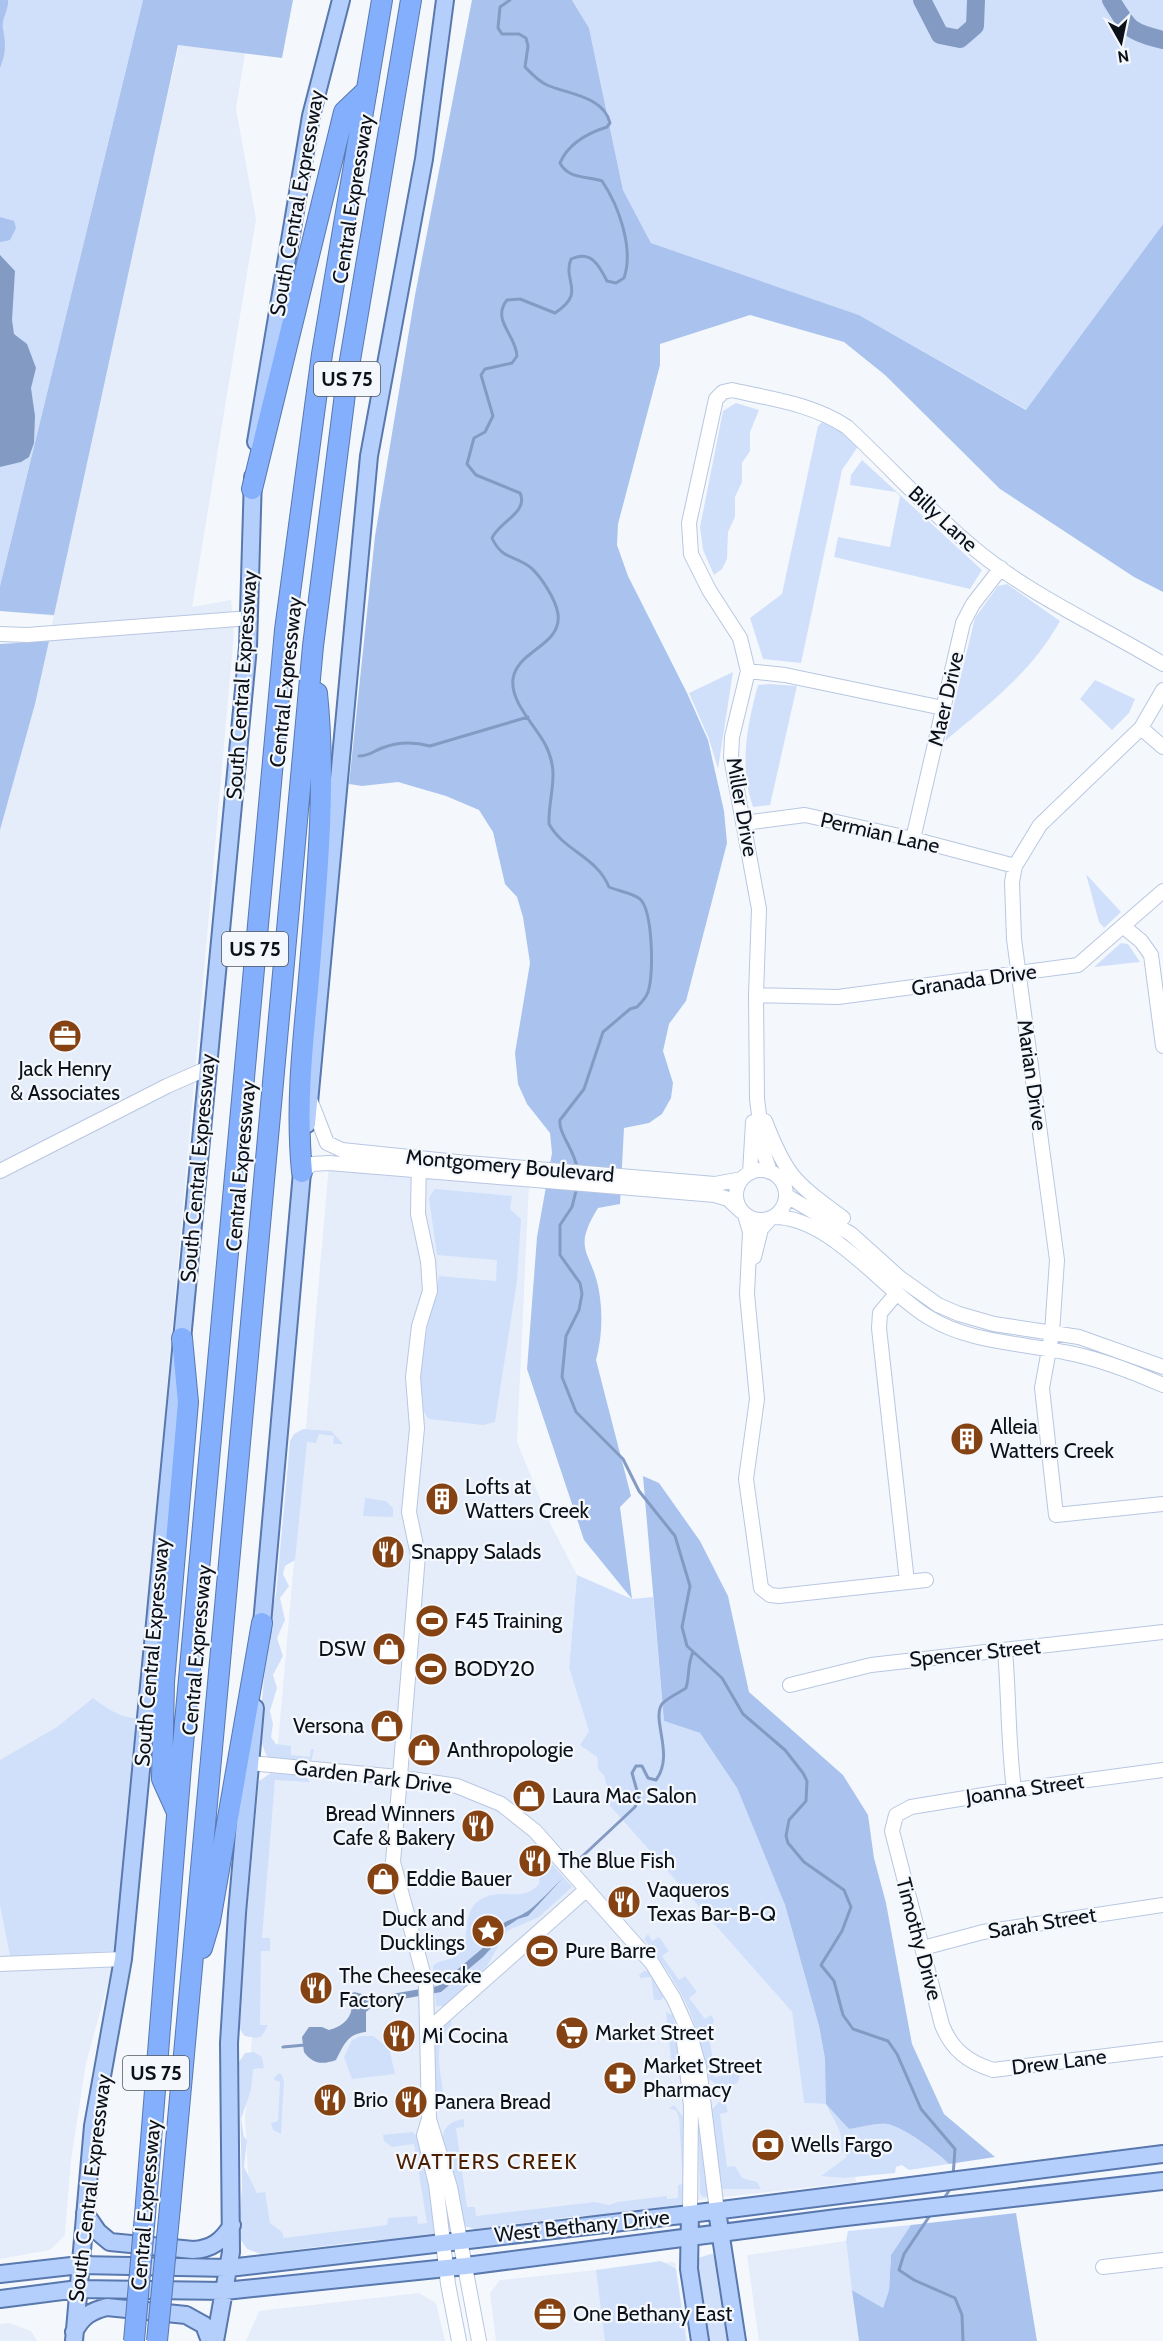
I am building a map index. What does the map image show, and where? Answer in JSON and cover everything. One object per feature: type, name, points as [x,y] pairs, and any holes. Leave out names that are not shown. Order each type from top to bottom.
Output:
[{"type":"highway","name":"Central Expressway","points":[[134,2341],[177,1812],[287,612],[317,387],[382,0]]},
{"type":"highway","name":"Central Expressway","points":[[157,2341],[313,646],[347,378],[411,0]]},
{"type":"highway","points":[[252,489],[344,112],[367,90]]},
{"type":"highway","points":[[302,1172],[298,1137],[299,1090],[321,817],[322,742],[313,646]]},
{"type":"highway","points":[[177,1812],[162,1779],[164,1682],[188,1402],[182,1338]]},
{"type":"highway","points":[[190,1988],[210,1921],[262,1623]]},
{"type":"main road","name":"South Central Expressway","points":[[74,2337],[93,2126],[123,1959],[250,618],[252,489],[260,409],[311,116],[341,0]]},
{"type":"main road","points":[[215,2341],[229,2268],[232,2225],[229,2043],[250,1763],[302,1172],[369,456],[422,170],[445,0]]},
{"type":"main road","name":"West Bethany Drive","points":[[0,2274],[81,2265],[229,2268],[717,2211],[1163,2154]]},
{"type":"main road","name":"West Bethany Drive","points":[[0,2299],[78,2289],[225,2291],[466,2266],[981,2201],[1163,2181]]},
{"type":"main road","points":[[717,2211],[737,2341]]},
{"type":"main road","points":[[85,2213],[98,2232],[110,2242],[193,2250],[216,2245],[232,2225]]},
{"type":"main road","points":[[690,2214],[689,2269],[700,2341]]},
{"type":"main road","points":[[40,2268],[66,2255],[84,2233]]},
{"type":"main road","points":[[74,2337],[81,2319],[97,2309],[107,2307],[186,2315],[204,2325],[210,2341]]},
{"type":"street","name":"Billy Lane","points":[[723,392],[732,390],[806,408],[836,419],[866,445],[944,522],[1001,568],[1085,622],[1163,664]]},
{"type":"street","name":"Miller Drive","points":[[723,392],[716,399],[689,523],[691,554],[709,590],[740,638],[748,671],[732,737],[731,756],[759,909],[756,995],[757,1099],[764,1154],[770,1172]]},
{"type":"street","name":"Maer Drive","points":[[913,839],[963,623],[973,604],[1001,568]]},
{"type":"street","points":[[0,634],[27,635],[250,618]]},
{"type":"street","points":[[748,671],[785,675],[944,708]]},
{"type":"street","name":"Marian Drive","points":[[1163,690],[1141,728],[1040,825],[1015,866],[1012,882],[1014,939],[1057,1260],[1052,1333],[1043,1378],[1043,1400],[1056,1515],[1163,1504]]},
{"type":"street","points":[[1141,728],[1163,747]]},
{"type":"street","name":"Permian Lane","points":[[744,823],[805,815],[913,839],[1015,866]]},
{"type":"street","name":"Granada Drive","points":[[756,995],[838,997],[1078,965],[1163,891]]},
{"type":"street","points":[[1124,927],[1141,941],[1151,955],[1163,1046]]},
{"type":"street","points":[[0,1171],[208,1068]]},
{"type":"street","name":"Montgomery Boulevard","points":[[310,1099],[319,1128],[332,1146],[419,1164]]},
{"type":"street","name":"Miller Drive","points":[[746,1176],[757,1099]]},
{"type":"street","points":[[757,1099],[778,1157],[792,1177],[843,1218],[860,1241]]},
{"type":"street","name":"Montgomery Boulevard","points":[[302,1172],[312,1164],[325,1162],[419,1164],[620,1182],[715,1195],[728,1199],[743,1213]]},
{"type":"street","points":[[419,1164],[417,1214],[428,1261],[430,1292],[419,1326],[413,1377],[417,1428],[409,1512],[417,1564],[398,1777],[393,1862],[426,1984],[429,2119],[450,2187],[452,2241],[447,2268],[459,2341]]},
{"type":"street","points":[[746,1285],[761,1229],[784,1206],[787,1196],[782,1181],[770,1172],[746,1176],[736,1198],[750,1232],[746,1285],[757,1399],[747,1463],[746,1486],[761,1588],[770,1595],[779,1596],[926,1580]]},
{"type":"street","name":"Montgomery Boulevard","points":[[620,1182],[715,1184],[746,1176]]},
{"type":"street","points":[[787,1196],[823,1215],[860,1241],[900,1278],[938,1305],[994,1324],[1089,1340],[1163,1367]]},
{"type":"street","points":[[743,1213],[756,1220],[797,1219],[833,1240],[896,1294],[928,1318],[950,1329],[975,1337],[1049,1349],[1125,1368],[1163,1385]]},
{"type":"street","points":[[896,1294],[880,1313],[879,1328],[907,1582]]},
{"type":"street","name":"Spencer Street","points":[[790,1685],[871,1665],[1163,1632]]},
{"type":"street","points":[[1005,1650],[1009,1698],[1008,1743],[1014,1790]]},
{"type":"street","name":"Garden Park Drive","points":[[250,1763],[398,1777],[457,1786],[490,1798],[517,1815],[563,1860],[652,1963],[681,2015],[699,2067],[717,2211]]},
{"type":"street","name":"Joanna Street","points":[[893,1821],[903,1809],[911,1807],[1014,1790],[1163,1770]]},
{"type":"street","name":"Timothy Drive","points":[[893,1821],[894,1842],[942,2025],[948,2040],[958,2052]]},
{"type":"street","points":[[428,2030],[583,1884]]},
{"type":"street","name":"Sarah Street","points":[[923,1948],[983,1932],[1163,1905]]},
{"type":"street","points":[[0,1964],[123,1959]]},
{"type":"street","name":"Garden Park Drive","points":[[681,2015],[691,2106],[690,2214]]},
{"type":"street","name":"Drew Lane","points":[[958,2052],[975,2064],[993,2070],[1004,2070],[1163,2049]]},
{"type":"street","points":[[452,2241],[466,2266],[479,2341]]},
{"type":"street","points":[[1103,2267],[1163,2260]]},
{"type":"shaded area","points":[[0,0],[143,0],[0,586]]},
{"type":"shaded area","points":[[0,0],[8,0],[3,25],[4,53],[0,68]]},
{"type":"shaded area","points":[[143,0],[179,39],[165,107],[179,45],[245,53],[236,109],[256,219],[192,607],[231,600],[234,633],[117,1951],[86,2063],[71,2160],[65,2235],[50,2250],[0,2259],[0,830],[54,616],[0,611]]},
{"type":"shaded area","points":[[143,0],[293,0],[282,58],[178,45],[54,615],[0,611],[0,586]]},
{"type":"shaded area","points":[[472,0],[572,0],[589,28],[623,190],[651,243],[859,315],[1026,410],[1163,224],[1163,592],[1134,577],[1000,489],[885,375],[844,342],[750,315],[660,344],[660,365],[618,524],[617,545],[628,576],[708,740],[724,811],[727,843],[686,1001],[669,1024],[663,1051],[673,1083],[671,1098],[662,1114],[649,1123],[624,1128],[620,1204],[598,1208],[586,1234],[586,1251],[596,1277],[600,1300],[601,1335],[596,1360],[631,1496],[620,1507],[632,1599],[584,1540],[527,1369],[537,1237],[552,1153],[550,1133],[527,1104],[518,1084],[515,1053],[530,963],[523,917],[517,897],[505,884],[493,832],[479,810],[446,796],[398,782],[362,786],[349,784],[375,536],[415,295]]},
{"type":"shaded area","points":[[572,0],[1163,0],[1163,224],[1027,410],[859,315],[651,243],[623,190],[589,28]]},
{"type":"shaded area","points":[[0,217],[14,221],[16,228],[10,240],[0,242]]},
{"type":"shaded area","points":[[0,255],[15,271],[12,320],[14,334],[27,344],[36,368],[31,388],[35,416],[34,443],[29,457],[21,462],[0,467]]},
{"type":"shaded area","points":[[736,403],[759,410],[750,432],[750,451],[742,463],[742,482],[735,497],[735,517],[728,532],[727,559],[722,569],[714,575],[703,550],[700,527],[723,411]]},
{"type":"shaded area","points":[[824,420],[856,440],[857,448],[842,470],[801,663],[763,659],[750,618],[782,594],[818,426]]},
{"type":"shaded area","points":[[862,460],[982,570],[970,589],[834,557],[838,537],[890,547],[900,496],[896,492],[850,485],[851,475]]},
{"type":"shaded area","points":[[1007,584],[1060,621],[1049,640],[1023,672],[945,741],[975,618],[998,586]]},
{"type":"shaded area","points":[[49,641],[35,704],[0,830],[0,644]]},
{"type":"shaded area","points":[[733,672],[718,769],[709,739],[689,693]]},
{"type":"shaded area","points":[[1095,680],[1135,699],[1129,713],[1112,730],[1080,699]]},
{"type":"shaded area","points":[[758,685],[797,686],[770,805],[753,807],[746,776],[746,746]]},
{"type":"shaded area","points":[[1086,874],[1121,912],[1104,928],[1099,922]]},
{"type":"shaded area","points":[[1121,943],[1128,944],[1140,962],[1094,967]]},
{"type":"shaded area","points":[[329,1165],[529,1184],[517,1442],[551,1525],[577,1575],[569,1668],[589,1731],[585,1750],[591,1751],[597,1757],[598,1769],[604,1776],[608,1790],[603,1798],[792,2012],[804,2103],[826,2104],[849,2129],[856,2182],[252,2251],[245,2117]]},
{"type":"shaded area","points":[[435,1189],[512,1196],[510,1209],[521,1219],[517,1281],[495,1422],[483,1425],[429,1419],[422,1407],[420,1371],[439,1276],[496,1281],[497,1260],[437,1255],[429,1198]]},
{"type":"shaded area","points":[[303,1429],[331,1431],[343,1444],[333,1444],[334,1436],[319,1434],[316,1443],[307,1442],[295,1560],[285,1566],[283,1574],[289,1586],[280,1598],[285,1620],[277,1638],[283,1656],[273,1675],[277,1688],[270,1711],[273,1724],[271,1737],[276,1744],[291,1746],[291,1755],[310,1757],[311,1749],[314,1749],[311,1762],[270,1759],[266,1755],[259,1735],[269,1621],[276,1594],[290,1441],[294,1434]]},
{"type":"shaded area","points":[[643,1476],[659,1483],[700,1541],[728,1596],[749,1692],[843,1775],[868,1815],[874,1858],[886,1903],[912,2044],[944,2114],[995,2157],[949,2164],[921,2142],[891,2125],[876,2124],[849,2129],[826,2104],[825,2059],[819,2026],[785,1905],[737,1788],[700,1733],[664,1721]]},
{"type":"shaded area","points":[[365,1498],[386,1501],[393,1508],[393,1517],[363,1516]]},
{"type":"shaded area","points":[[577,1575],[632,1599],[653,1597],[664,1721],[700,1733],[737,1788],[785,1905],[819,2026],[825,2059],[848,2129],[876,2124],[891,2125],[922,2142],[949,2164],[909,2170],[902,2165],[896,2167],[895,2173],[844,2178],[821,2176],[847,2157],[840,2149],[840,2132],[826,2104],[804,2103],[792,2012],[603,1798],[608,1790],[604,1776],[598,1769],[597,1757],[580,1745],[589,1731],[569,1668]]},
{"type":"shaded area","points":[[93,1698],[119,1714],[138,1718],[117,1951],[10,1956],[0,1905],[0,1760],[57,1727]]},
{"type":"shaded area","points":[[271,1773],[305,1775],[310,1782],[275,1780],[262,1938],[270,1938],[270,1951],[261,1951],[260,2025],[268,2025],[262,2036],[256,2038],[245,2036],[240,2029],[237,1990],[259,1781]]},
{"type":"shaded area","points":[[545,1863],[551,1863],[572,1887],[539,1917],[507,1931],[487,1966],[446,2006],[436,2006],[433,1966],[455,1957],[461,1951],[466,1938],[468,1917],[474,1905],[488,1896],[518,1894],[532,1890],[539,1884],[541,1868]]},
{"type":"shaded area","points":[[562,1879],[528,1916],[518,1919],[500,1931],[495,1944],[483,1957],[441,1992],[375,2004],[366,2012],[366,2032],[350,2038],[336,2060],[326,2063],[318,2062],[304,2052],[302,2037],[309,2027],[322,2027],[329,2030],[341,2025],[349,2017],[352,2007],[351,1994],[354,1992],[374,1997],[438,1986],[491,1941],[498,1928],[528,1911]]},
{"type":"shaded area","points":[[648,1934],[652,1941],[659,1937],[669,1951],[662,1956],[679,1980],[685,1976],[697,1992],[689,1998],[705,2019],[711,2015],[714,2020],[709,2034],[715,2077],[740,2072],[736,2084],[719,2086],[706,2077],[692,2018],[675,1982],[644,1939]]},
{"type":"shaded area","points":[[644,1971],[650,1971],[665,1995],[661,2000],[654,2000],[651,1977],[640,1978],[639,1975]]},
{"type":"shaded area","points":[[666,2012],[673,2015],[684,2078],[679,2079],[678,2069],[672,2069]]},
{"type":"shaded area","points":[[450,2020],[452,2024],[441,2041],[439,2050],[444,2099],[438,2103],[436,2099],[435,2035]]},
{"type":"shaded area","points":[[361,2036],[373,2036],[389,2048],[395,2074],[352,2079],[344,2057],[352,2040]]},
{"type":"shaded area","points":[[254,2052],[262,2057],[264,2068],[253,2069],[251,2090],[241,2119],[244,2137],[247,2140],[244,2167],[257,2193],[265,2192],[270,2223],[282,2232],[284,2238],[387,2225],[388,2218],[417,2216],[418,2224],[427,2223],[414,2144],[392,2147],[384,2141],[383,2135],[412,2132],[419,2137],[427,2165],[437,2231],[432,2237],[411,2240],[373,2240],[261,2254],[247,2249],[238,2236],[242,2187],[239,2062],[245,2053]]},
{"type":"shaded area","points":[[279,2073],[284,2081],[281,2134],[273,2130],[271,2123],[278,2121],[280,2082],[273,2079]]},
{"type":"shaded area","points":[[719,2102],[725,2102],[728,2112],[720,2114],[727,2167],[735,2166],[742,2178],[757,2182],[761,2189],[721,2189],[710,2112]]},
{"type":"shaded area","points":[[674,2105],[683,2117],[685,2192],[683,2204],[678,2208],[628,2215],[579,2216],[475,2229],[464,2226],[442,2141],[446,2128],[451,2123],[464,2119],[464,2127],[456,2128],[467,2207],[475,2207],[476,2216],[595,2202],[609,2205],[667,2196],[667,2199],[678,2198],[678,2185],[683,2184],[679,2117],[676,2110],[669,2109]]},
{"type":"shaded area","points":[[701,2113],[709,2196],[703,2197],[700,2193],[698,2114]]},
{"type":"shaded area","points":[[1016,2213],[1037,2341],[859,2341],[852,2290],[883,2308],[889,2290],[891,2255],[911,2225]]},
{"type":"shaded area","points":[[911,2225],[891,2255],[889,2290],[883,2308],[852,2290],[846,2241],[848,2231]]},
{"type":"shaded area","points":[[846,2241],[859,2341],[759,2341],[747,2255]]},
{"type":"shaded area","points":[[711,2254],[717,2255],[732,2341],[705,2341],[696,2273],[698,2258]]},
{"type":"shaded area","points":[[661,2261],[676,2269],[686,2341],[605,2341],[596,2270]]},
{"type":"shaded area","points":[[675,2263],[688,2341],[496,2341],[490,2293],[500,2280]]},
{"type":"shaded area","points":[[419,2293],[436,2303],[445,2341],[246,2341],[259,2311]]},
{"type":"shaded area","points":[[9,2323],[31,2331],[37,2341],[0,2341],[0,2324]]},
{"type":"waterway","name":"WATTERS CREEK","points":[[510,0],[500,7],[498,28],[502,34],[519,34],[526,38],[528,46],[525,67],[544,83],[593,101],[606,114],[610,123],[607,127],[579,140],[568,150],[560,163],[568,172],[602,181],[619,215],[627,254],[624,278],[616,283],[607,281],[594,261],[589,258],[584,256],[571,259],[569,274],[572,293],[565,306],[555,313],[520,299],[507,300],[503,307],[503,321],[516,348],[517,356],[512,363],[485,369],[481,375],[493,416],[485,432],[474,438],[467,464],[476,475],[520,493],[522,500],[517,511],[492,538],[504,554],[524,563],[534,571],[543,582],[557,608],[557,625],[553,634],[522,661],[513,679],[513,688],[519,705],[541,737],[550,755],[553,784],[549,824],[563,841],[597,868],[609,887],[640,899],[648,916],[651,972],[647,994],[637,1007],[630,1009],[603,1032],[584,1089],[560,1120],[577,1168]]},
{"type":"waterway","points":[[922,0],[940,35],[960,39],[975,26],[976,0]]},
{"type":"waterway","points":[[1111,0],[1131,28],[1163,40]]},
{"type":"waterway","points":[[359,756],[400,744],[430,746],[528,717]]},
{"type":"waterway","name":"WATTERS CREEK","points":[[577,1187],[572,1207],[560,1225],[560,1255],[580,1283],[582,1294],[579,1310],[566,1336],[562,1377],[576,1412],[623,1459],[639,1491],[675,1536],[690,1586],[682,1627],[687,1646],[722,1678],[743,1714],[785,1750],[807,1781],[806,1801],[789,1820],[786,1836],[788,1843],[804,1862],[844,1890],[851,1907],[842,1931],[821,1965],[834,1981],[843,2015],[853,2029],[888,2041],[897,2054],[921,2109],[955,2149],[953,2176]]},
{"type":"waterway","points":[[572,1866],[635,1807],[639,1798],[632,1773],[636,1766],[642,1766],[648,1778],[656,1780],[663,1760],[659,1711],[664,1702],[686,1688],[693,1652]]},
{"type":"waterway","points":[[283,2047],[305,2045]]},
{"type":"waterway","name":"WATTERS CREEK","points":[[943,2200],[952,2186]]},
{"type":"waterway","name":"WATTERS CREEK","points":[[931,2214],[904,2254],[899,2270],[914,2280],[955,2298],[962,2315],[963,2341]]},
{"type":"place","name":"Jack Henry & Associates","points":[[65,1036]]},
{"type":"place","name":"Alleia Watters Creek","points":[[967,1439]]},
{"type":"place","name":"Lofts at Watters Creek","points":[[442,1499]]},
{"type":"place","name":"Snappy Salads","points":[[388,1552]]},
{"type":"place","name":"F45 Training","points":[[432,1621]]},
{"type":"place","name":"DSW","points":[[389,1649]]},
{"type":"place","name":"BODY20","points":[[431,1669]]},
{"type":"place","name":"Versona","points":[[387,1726]]},
{"type":"place","name":"Anthropologie","points":[[424,1750]]},
{"type":"place","name":"Laura Mac Salon","points":[[529,1796]]},
{"type":"place","name":"Bread Winners Cafe & Bakery","points":[[478,1826]]},
{"type":"place","name":"The Blue Fish","points":[[535,1861]]},
{"type":"place","name":"Eddie Bauer","points":[[383,1879]]},
{"type":"place","name":"Vaqueros Texas Bar-B-Q","points":[[624,1902]]},
{"type":"place","name":"Duck and Ducklings","points":[[488,1931]]},
{"type":"place","name":"Pure Barre","points":[[542,1951]]},
{"type":"place","name":"The Cheesecake Factory","points":[[316,1988]]},
{"type":"place","name":"Market Street","points":[[572,2033]]},
{"type":"place","name":"Mi Cocina","points":[[399,2036]]},
{"type":"place","name":"Market Street Pharmacy","points":[[620,2078]]},
{"type":"place","name":"Brio","points":[[330,2100]]},
{"type":"place","name":"Panera Bread","points":[[411,2102]]},
{"type":"place","name":"Wells Fargo","points":[[768,2145]]},
{"type":"place","name":"One Bethany East","points":[[550,2314]]},
{"type":"district","name":"WATTERS CREEK","points":[[487,2161]]}]
